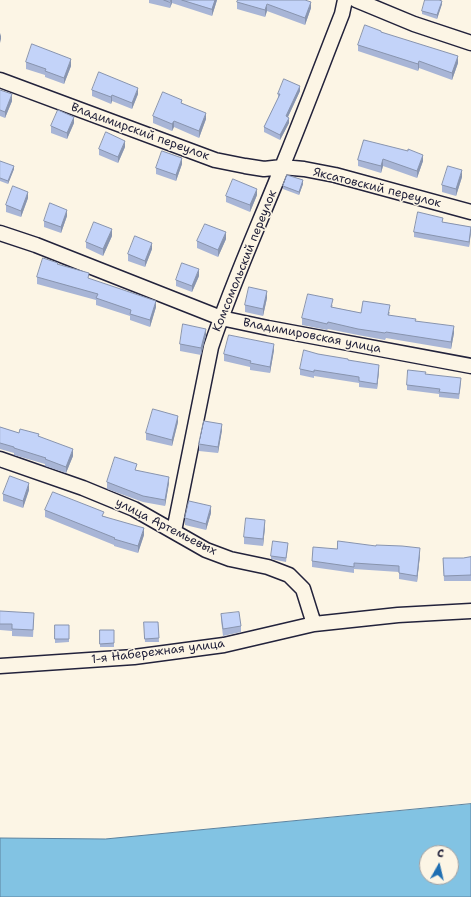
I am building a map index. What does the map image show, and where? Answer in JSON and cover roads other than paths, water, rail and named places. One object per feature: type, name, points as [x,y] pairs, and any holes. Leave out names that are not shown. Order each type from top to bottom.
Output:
[{"type":"street","name":"Комсомольский переулок","points":[[174,531],[211,347],[221,318],[342,14],[345,0]]},
{"type":"street","points":[[356,0],[414,24],[471,43]]},
{"type":"street","name":"Владимирский переулок","points":[[0,80],[215,160],[264,169],[282,167]]},
{"type":"street","name":"Яксатовский переулок","points":[[282,167],[304,169],[335,176],[471,212]]},
{"type":"street","name":"Владимировская улица","points":[[0,233],[36,245],[221,318],[471,366]]},
{"type":"street","name":"улица Артемьевых","points":[[0,460],[84,488],[127,506],[206,550],[230,559],[268,567],[289,575],[303,589],[314,624]]},
{"type":"street","points":[[314,624],[398,615],[471,611]]},
{"type":"street","name":"1-я Набережная улица","points":[[0,666],[141,656],[224,645],[314,624]]},
{"type":"water","points":[[471,804],[471,897],[0,897],[0,838],[105,839]]}]
